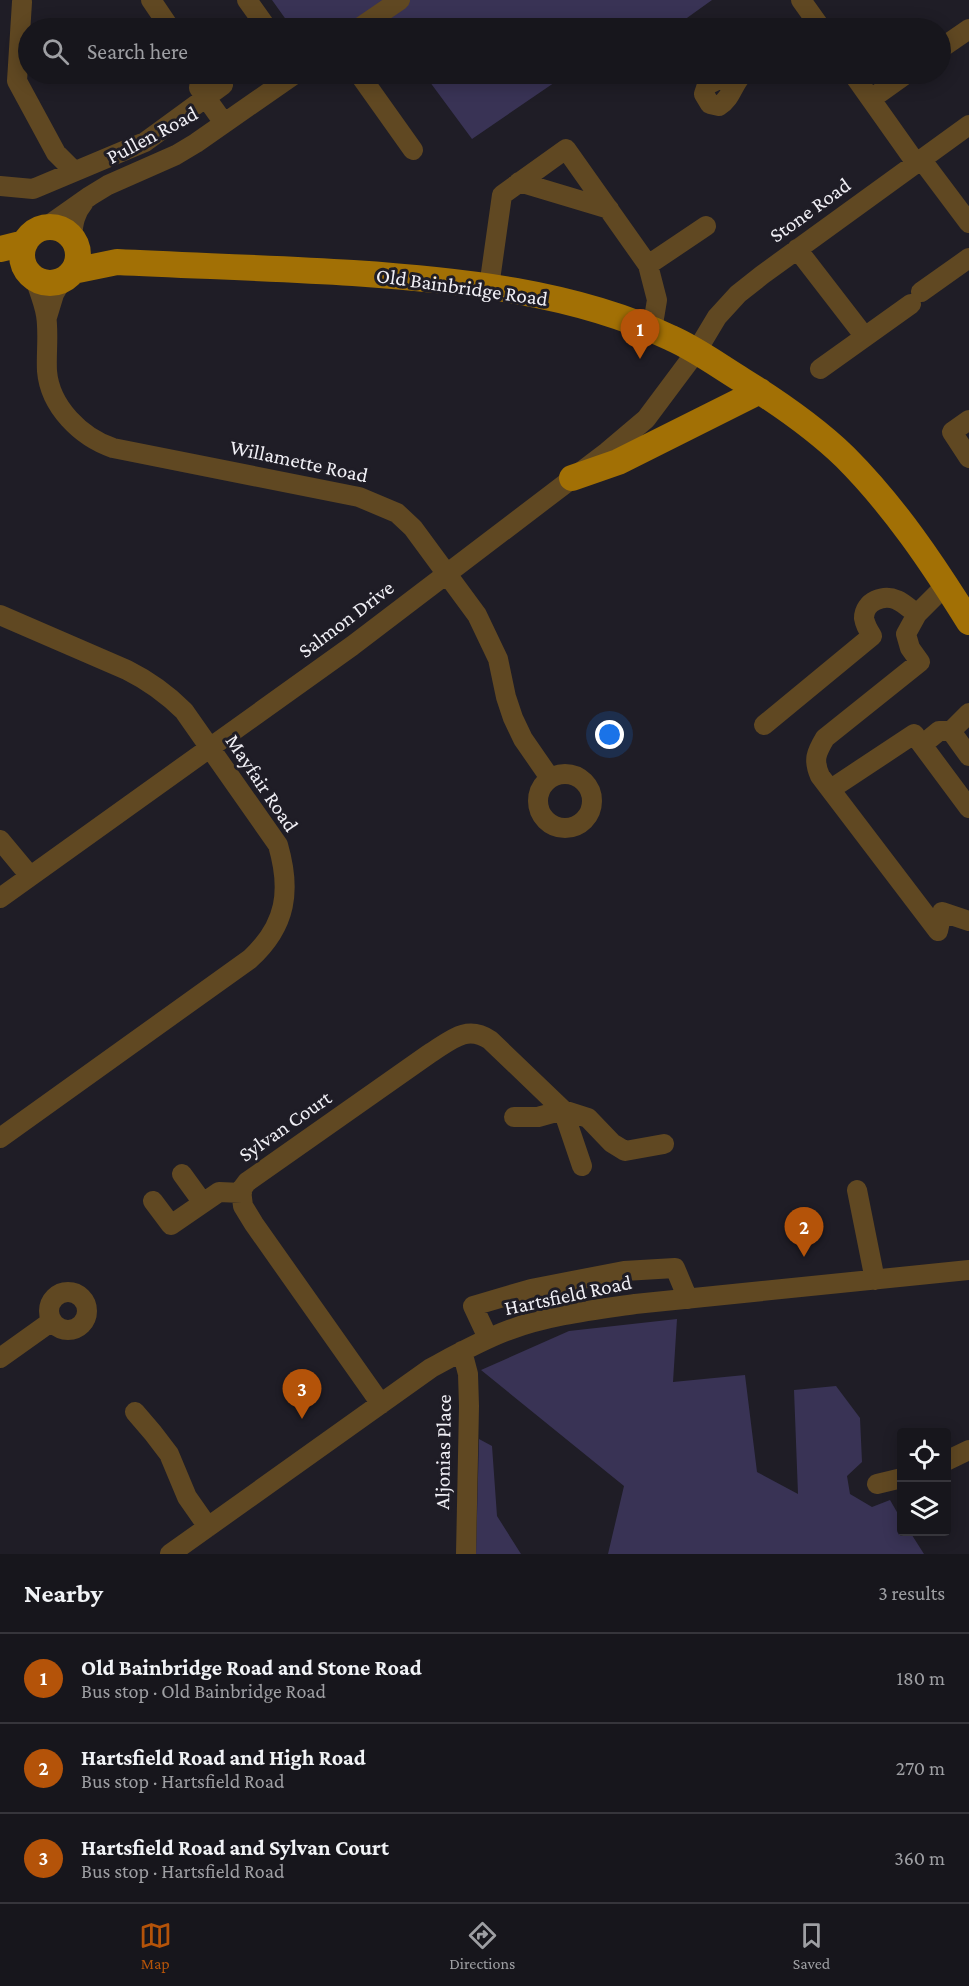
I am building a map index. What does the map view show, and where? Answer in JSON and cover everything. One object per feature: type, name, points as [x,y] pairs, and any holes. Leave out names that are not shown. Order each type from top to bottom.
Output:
[{"type":"main road","points":[[0,256],[11,259],[31,274],[44,283],[68,276],[78,259],[74,241],[60,229],[46,227],[33,232],[25,243],[22,256],[31,274]]},
{"type":"main road","name":"Old Bainbridge Road","points":[[74,241],[92,254],[117,262],[375,275],[489,287],[567,303],[671,338],[760,391],[809,426],[852,465],[908,531],[969,622]]},
{"type":"main road","points":[[0,249],[25,243]]},
{"type":"main road","name":"Old Bainbridge Road","points":[[68,276],[117,262]]},
{"type":"main road","points":[[572,478],[618,462],[760,391]]},
{"type":"street","points":[[151,0],[163,18]]},
{"type":"street","points":[[247,0],[260,18]]},
{"type":"street","points":[[374,18],[400,0]]},
{"type":"street","points":[[801,0],[809,18]]},
{"type":"street","points":[[21,18],[22,2]]},
{"type":"street","points":[[951,41],[969,28]]},
{"type":"street","points":[[18,65],[18,83]]},
{"type":"street","points":[[19,84],[56,153],[74,171]]},
{"type":"street","points":[[200,84],[199,88],[224,123]]},
{"type":"street","name":"Pullen Road","points":[[46,227],[116,181],[176,154],[280,84]]},
{"type":"street","points":[[366,84],[413,150]]},
{"type":"street","points":[[860,84],[969,223]]},
{"type":"street","points":[[871,99],[892,84]]},
{"type":"street","points":[[0,186],[33,189],[145,142],[223,85],[245,108]]},
{"type":"street","name":"Stone Road","points":[[696,352],[717,317],[738,294],[969,125]]},
{"type":"street","points":[[489,287],[502,195],[566,148],[648,265],[657,300],[652,330]]},
{"type":"street","points":[[519,182],[609,209]]},
{"type":"street","name":"Pullen Road","points":[[74,241],[73,221],[78,209],[90,196]]},
{"type":"street","points":[[648,265],[705,225]]},
{"type":"street","points":[[797,249],[865,337]]},
{"type":"street","points":[[820,369],[969,258]]},
{"type":"street","name":"Willamette Road","points":[[31,274],[46,317],[47,374],[52,392],[72,422],[97,442],[113,448],[359,496],[397,513],[413,528],[477,615],[498,659],[513,718],[523,739],[550,778]]},
{"type":"street","name":"Willamette Road","points":[[46,317],[54,294],[68,276]]},
{"type":"street","name":"Salmon Drive","points":[[0,898],[352,646],[572,478],[646,419],[696,352]]},
{"type":"street","points":[[969,420],[952,432],[969,458]]},
{"type":"street","points":[[946,585],[917,614],[906,634],[910,648],[920,662],[825,738],[816,753],[815,765],[820,776],[938,931],[942,912],[969,921]]},
{"type":"street","points":[[765,725],[872,636],[866,626],[864,615],[869,605],[876,599],[885,596],[897,600],[917,614]]},
{"type":"street","name":"Mayfair Road","points":[[0,615],[146,680],[184,711],[278,845],[286,884],[282,910],[275,930],[250,959],[0,1138]]},
{"type":"street","points":[[922,745],[939,731],[951,731],[969,713]]},
{"type":"street","points":[[951,731],[969,756]]},
{"type":"street","points":[[831,789],[914,734],[969,808]]},
{"type":"street","points":[[0,840],[30,876]]},
{"type":"street","name":"Sylvan Court","points":[[381,1404],[254,1224],[243,1206],[241,1190],[247,1182],[266,1168],[429,1054],[456,1037],[469,1032],[480,1033],[490,1040],[563,1110]]},
{"type":"street","points":[[514,1117],[538,1117],[563,1110],[588,1118],[612,1143],[625,1151],[664,1144]]},
{"type":"street","points":[[563,1110],[582,1166]]},
{"type":"street","points":[[182,1174],[203,1203]]},
{"type":"street","points":[[857,1190],[875,1280]]},
{"type":"street","points":[[153,1201],[171,1225],[219,1192],[242,1193]]},
{"type":"street","points":[[488,1338],[473,1306],[531,1289],[624,1272],[675,1268],[688,1299]]},
{"type":"street","name":"Hartsfield Road","points":[[182,1551],[208,1527],[431,1368],[488,1338],[511,1329],[586,1311],[969,1270]]},
{"type":"street","points":[[0,1358],[52,1321]]},
{"type":"street","name":"Aljonias Place","points":[[462,1351],[468,1374],[469,1406],[466,1554]]},
{"type":"street","points":[[135,1412],[169,1454],[187,1497],[208,1527]]},
{"type":"street","points":[[951,1459],[969,1450]]},
{"type":"street","points":[[877,1484],[897,1479]]},
{"type":"shaded area","points":[[272,0],[712,0],[687,18],[285,18]]},
{"type":"shaded area","points":[[431,84],[552,84],[472,139]]},
{"type":"shaded area","points":[[677,1319],[673,1382],[745,1375],[757,1472],[798,1494],[794,1390],[836,1386],[860,1418],[862,1462],[847,1476],[850,1494],[872,1507],[890,1500],[897,1512],[897,1536],[913,1536],[924,1554],[608,1554],[624,1486],[481,1370],[569,1331]]},
{"type":"shaded area","points":[[479,1439],[492,1446],[497,1516],[521,1554],[476,1554]]},
{"type":"place","name":"Old Bainbridge Road and Stone Road","points":[[640,359]]},
{"type":"place","name":"Hartsfield Road and High Road","points":[[804,1257]]},
{"type":"place","name":"Hartsfield Road and Sylvan Court","points":[[302,1419]]}]
